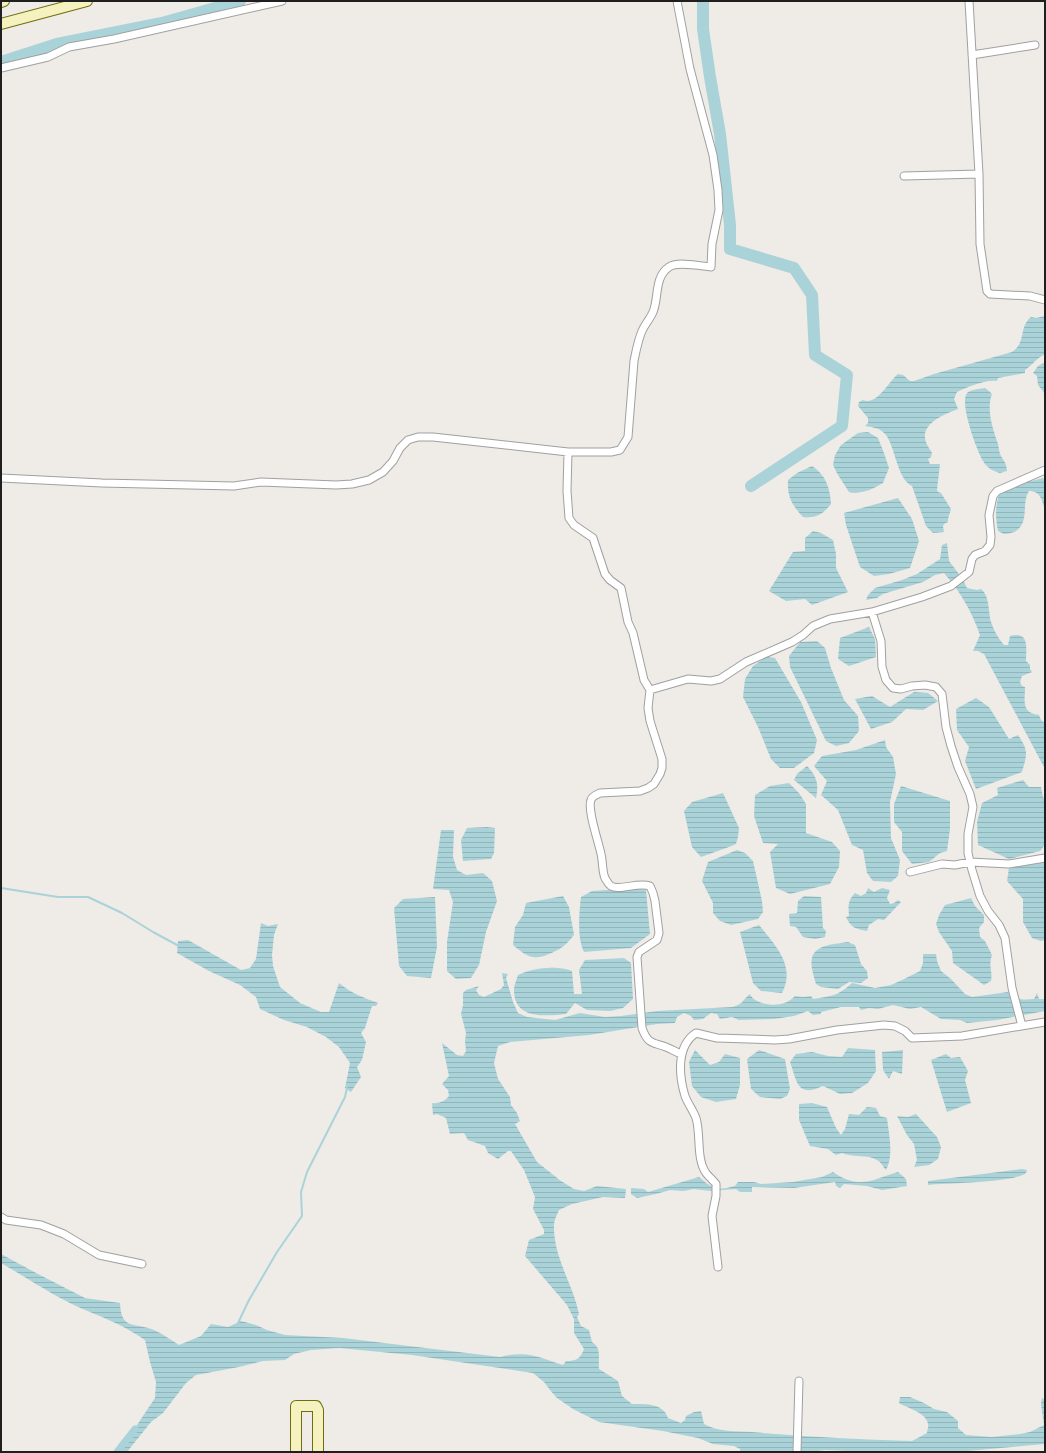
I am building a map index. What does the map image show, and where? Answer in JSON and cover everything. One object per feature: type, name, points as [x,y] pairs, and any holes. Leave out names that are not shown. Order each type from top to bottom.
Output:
[{"type":"street","points":[[1,24],[87,1]]},
{"type":"street","points":[[1,68],[48,57],[69,46],[114,39],[282,1]]},
{"type":"street","points":[[1,478],[109,484],[234,486],[261,482],[336,485],[352,484],[369,480],[383,472],[393,461],[400,448],[408,440],[418,437],[433,437],[568,452],[611,452],[620,450],[628,437],[636,351],[642,332],[652,312],[659,279],[669,266],[675,264],[711,267],[712,244],[718,210],[718,190],[713,155],[690,69],[677,1]]},
{"type":"street","points":[[969,1],[979,174],[980,244],[987,291],[990,294],[1030,296],[1045,300]]},
{"type":"street","points":[[972,55],[1035,45]]},
{"type":"street","points":[[904,176],[979,174]]},
{"type":"street","points":[[568,452],[567,492],[569,518],[574,526],[593,538],[606,574],[610,580],[621,588],[628,622],[633,633],[644,680],[650,690],[648,708],[650,721],[662,760],[660,774],[654,784],[648,788],[640,791],[600,793],[594,795],[590,805],[604,872],[609,885],[614,887],[644,884],[650,886],[653,893],[659,933],[658,940],[639,952],[637,957],[642,1028],[644,1034],[650,1042],[665,1046],[681,1054]]},
{"type":"street","points":[[650,690],[688,679],[711,681],[720,679],[746,662],[792,642],[813,626],[830,619],[872,612],[942,590],[965,576],[969,572],[972,559],[975,555],[985,551],[990,545],[991,537],[989,515],[993,496],[998,491],[1045,470]]},
{"type":"street","points":[[872,612],[882,641],[882,667],[886,680],[893,688],[901,689],[925,685],[936,687],[942,694],[946,727],[951,746],[958,767],[970,794],[973,807],[968,834],[968,853],[970,862],[980,896],[988,911],[999,925],[1005,938],[1012,988],[1022,1026]]},
{"type":"street","points":[[910,872],[942,864],[955,865],[970,862],[1009,864],[1045,858]]},
{"type":"street","points":[[718,1267],[712,1216],[716,1196],[716,1184],[705,1172],[700,1157],[696,1118],[685,1095],[681,1068],[681,1054],[691,1037],[696,1033],[716,1038],[775,1040],[789,1039],[837,1030],[884,1025],[896,1026],[905,1031],[912,1038],[962,1036],[1045,1022]]},
{"type":"street","points":[[1,1217],[6,1220],[41,1225],[64,1234],[99,1256],[142,1264]]},
{"type":"street","points":[[797,1452],[799,1381]]},
{"type":"street","points":[[296,1452],[296,1406],[299,1405],[316,1406],[318,1410],[318,1452]]},
{"type":"water","points":[[1045,316],[1045,354],[1025,370],[1025,373],[998,378],[997,381],[982,382],[957,392],[954,399],[958,409],[940,417],[926,430],[926,442],[932,453],[931,457],[928,459],[930,464],[940,464],[937,490],[941,493],[951,509],[948,522],[943,526],[944,532],[933,533],[926,526],[912,486],[902,476],[887,437],[883,432],[875,428],[865,426],[868,423],[868,418],[858,406],[859,402],[863,400],[873,400],[878,397],[898,374],[903,375],[910,381],[914,381],[1012,352],[1019,344],[1027,321],[1031,317],[1036,318]]},
{"type":"water","points":[[1045,362],[1045,394],[1038,385],[1037,376],[1033,373],[1038,366]]},
{"type":"water","points":[[985,388],[992,394],[990,400],[991,419],[1000,453],[1007,468],[1007,471],[1000,473],[990,469],[983,461],[973,438],[965,406],[965,398],[967,393],[973,390]]},
{"type":"water","points":[[868,432],[878,438],[889,468],[883,483],[875,488],[867,491],[849,492],[833,465],[835,455],[841,445],[858,433]]},
{"type":"water","points":[[812,466],[821,473],[826,482],[830,493],[831,504],[819,515],[803,517],[796,509],[789,496],[788,480],[797,473]]},
{"type":"water","points":[[1043,478],[1045,481],[1045,510],[1039,495],[1033,491],[1029,491],[1023,522],[1020,527],[1015,532],[1008,534],[998,531],[996,510],[1001,489]]},
{"type":"water","points":[[898,498],[912,519],[919,541],[910,568],[889,574],[874,576],[860,567],[846,525],[844,513]]},
{"type":"water","points":[[813,531],[821,533],[833,540],[836,554],[836,568],[848,592],[812,605],[805,599],[786,601],[769,591],[793,552],[805,551],[805,538]]},
{"type":"water","points":[[947,543],[949,561],[962,578],[967,588],[977,590],[981,589],[984,592],[991,622],[998,637],[1004,645],[1008,645],[1010,636],[1016,635],[1024,638],[1026,642],[1026,661],[1030,665],[1032,672],[1022,676],[1020,682],[1022,686],[1025,687],[1025,706],[1029,712],[1039,715],[1041,720],[1045,723],[1045,769],[984,654],[978,651],[973,651],[980,635],[965,602],[944,573],[935,575],[923,582],[883,594],[877,598],[866,600],[868,595],[875,588],[917,574],[940,559],[942,545]]},
{"type":"water","points":[[869,627],[875,639],[876,657],[849,666],[838,659],[840,638]]},
{"type":"water","points":[[817,641],[825,648],[831,668],[844,700],[858,716],[859,731],[849,743],[836,746],[826,741],[790,667],[789,656],[800,642]]},
{"type":"water","points":[[766,657],[775,658],[801,702],[817,740],[814,753],[794,768],[780,768],[771,759],[758,727],[743,697],[745,679],[753,666]]},
{"type":"water","points":[[914,692],[928,693],[938,701],[923,710],[906,709],[892,722],[871,729],[855,699],[872,696],[890,707]]},
{"type":"water","points":[[976,698],[989,707],[1009,739],[1018,735],[1024,745],[1026,753],[1022,772],[976,789],[965,761],[969,747],[957,730],[956,709]]},
{"type":"water","points":[[885,740],[886,747],[893,757],[896,774],[890,802],[891,838],[900,860],[898,876],[891,882],[873,881],[867,873],[863,850],[852,845],[838,810],[821,795],[827,781],[814,766],[822,756],[856,750]]},
{"type":"water","points":[[807,766],[816,780],[816,798],[794,780],[797,774]]},
{"type":"water","points":[[1023,780],[1029,787],[1041,787],[1045,800],[1045,845],[1040,851],[1009,859],[978,845],[977,822],[982,803],[998,795],[997,788]]},
{"type":"water","points":[[789,783],[799,793],[806,804],[806,833],[832,842],[840,851],[839,867],[830,884],[790,894],[776,888],[770,852],[778,844],[763,843],[754,816],[755,795],[770,786]]},
{"type":"water","points":[[901,786],[950,801],[950,829],[947,851],[940,853],[929,862],[912,864],[902,851],[902,832],[894,822],[894,804]]},
{"type":"water","points":[[723,793],[739,828],[736,844],[701,857],[692,847],[684,811],[692,802]]},
{"type":"water","points":[[467,828],[495,828],[494,853],[491,859],[463,861],[461,840]]},
{"type":"water","points":[[441,830],[454,830],[453,857],[457,870],[466,875],[483,873],[492,881],[497,901],[486,932],[479,965],[471,978],[456,979],[447,971],[447,942],[453,902],[449,890],[433,889]]},
{"type":"water","points":[[737,850],[745,853],[753,861],[763,912],[758,919],[731,925],[720,921],[713,913],[713,903],[702,881],[708,862]]},
{"type":"water","points":[[1030,861],[1045,861],[1045,940],[1041,941],[1032,938],[1023,922],[1023,899],[1007,881],[1009,868]]},
{"type":"water","points":[[636,888],[646,890],[650,934],[631,948],[584,952],[579,932],[581,897],[592,891]]},
{"type":"water","points":[[868,888],[874,892],[882,888],[890,890],[887,898],[890,904],[898,900],[901,902],[884,920],[878,919],[869,925],[867,931],[854,927],[850,924],[846,917],[849,916],[849,903],[851,898],[855,893],[861,896],[866,893]]},
{"type":"water","points":[[563,896],[569,907],[574,935],[566,944],[554,952],[538,957],[526,955],[513,945],[515,927],[523,915],[526,903]]},
{"type":"water","points":[[804,896],[821,897],[823,928],[826,931],[825,937],[815,939],[803,937],[796,927],[790,926],[789,914],[797,913],[798,901]]},
{"type":"water","points":[[435,897],[437,947],[431,978],[407,976],[399,966],[394,908],[403,899]]},
{"type":"water","points":[[971,898],[975,906],[984,915],[984,922],[979,928],[980,937],[985,941],[992,955],[990,963],[991,981],[984,985],[953,963],[952,951],[939,932],[936,924],[945,905]]},
{"type":"water","points":[[261,923],[268,926],[278,924],[274,935],[272,955],[273,966],[280,987],[300,1003],[321,1012],[329,1012],[339,983],[353,992],[378,1003],[376,1006],[372,1006],[365,1028],[361,1033],[366,1042],[362,1060],[357,1067],[361,1077],[351,1092],[345,1088],[350,1063],[339,1047],[326,1037],[307,1027],[284,1020],[260,1009],[256,997],[240,985],[209,971],[177,953],[178,941],[188,940],[241,970],[250,968],[256,959]]},
{"type":"water","points":[[759,925],[772,941],[785,965],[787,974],[786,983],[782,993],[761,991],[753,983],[740,932]]},
{"type":"water","points":[[848,942],[855,945],[861,964],[867,971],[868,978],[861,983],[849,982],[838,989],[821,987],[816,984],[812,971],[812,958],[814,953],[822,947]]},
{"type":"water","points":[[923,954],[936,954],[941,971],[965,994],[972,997],[1008,992],[1020,999],[1034,999],[1037,993],[1039,999],[1045,999],[1045,1011],[997,1020],[967,1023],[960,1020],[941,1019],[921,1007],[910,1009],[893,1005],[878,1009],[869,1008],[861,1010],[859,1007],[841,1007],[821,1012],[821,1014],[813,1015],[808,1011],[794,1016],[774,1019],[739,1020],[732,1017],[720,1019],[717,1014],[711,1013],[703,1019],[694,1020],[691,1016],[684,1013],[677,1017],[675,1023],[657,1024],[589,1035],[510,1042],[498,1046],[494,1063],[498,1079],[510,1097],[511,1105],[517,1113],[520,1121],[515,1124],[537,1162],[561,1181],[574,1189],[584,1191],[597,1186],[626,1189],[625,1198],[603,1197],[572,1204],[559,1210],[554,1225],[560,1259],[579,1314],[577,1317],[581,1326],[589,1330],[592,1342],[597,1347],[599,1354],[599,1369],[618,1381],[622,1396],[632,1404],[653,1405],[662,1409],[668,1418],[681,1423],[685,1420],[686,1416],[694,1412],[701,1411],[704,1424],[709,1427],[727,1431],[812,1437],[912,1441],[927,1433],[927,1420],[916,1411],[899,1403],[900,1397],[910,1397],[934,1409],[947,1412],[958,1421],[958,1428],[966,1435],[992,1437],[1030,1432],[1044,1425],[1041,1404],[1042,1398],[1045,1400],[1045,1444],[956,1452],[870,1452],[825,1450],[811,1452],[740,1452],[740,1449],[734,1446],[713,1444],[698,1438],[663,1431],[599,1422],[573,1409],[557,1398],[544,1382],[533,1373],[412,1355],[339,1348],[311,1350],[294,1354],[285,1360],[263,1361],[196,1375],[186,1383],[163,1413],[151,1422],[127,1452],[119,1452],[155,1398],[156,1382],[145,1340],[120,1325],[76,1306],[47,1291],[1,1263],[1,1254],[85,1298],[120,1303],[121,1312],[126,1322],[154,1330],[179,1345],[201,1336],[211,1324],[228,1327],[241,1321],[285,1335],[343,1338],[500,1357],[517,1354],[528,1355],[563,1365],[566,1361],[578,1359],[584,1349],[574,1333],[574,1319],[567,1305],[525,1256],[529,1240],[544,1234],[544,1230],[533,1209],[535,1197],[524,1170],[511,1151],[508,1151],[498,1159],[488,1153],[485,1146],[468,1140],[464,1133],[450,1134],[446,1118],[437,1114],[433,1115],[432,1103],[442,1102],[449,1096],[448,1090],[442,1084],[449,1076],[442,1043],[457,1055],[463,1056],[466,1051],[466,1033],[461,1014],[463,993],[466,990],[479,986],[476,990],[479,995],[484,997],[501,989],[504,985],[502,973],[508,974],[506,978],[518,1013],[527,1017],[555,1020],[580,1013],[605,1017],[657,1011],[732,1007],[741,1003],[750,994],[760,1002],[775,1005],[787,1002],[795,996],[811,996],[813,999],[830,996],[843,991],[852,983],[875,988],[891,985],[920,971],[923,963]]},
{"type":"water","points":[[624,958],[631,963],[633,999],[623,1008],[610,1011],[587,1010],[575,1003],[566,1014],[540,1015],[525,1011],[519,1007],[515,1000],[514,990],[518,975],[545,968],[566,969],[572,971],[574,994],[582,994],[579,970],[585,960]]},
{"type":"water","points":[[848,1048],[875,1050],[876,1071],[868,1083],[852,1093],[840,1094],[823,1086],[808,1090],[799,1086],[790,1062],[796,1054],[812,1052],[828,1056],[842,1057]]},
{"type":"water","points":[[695,1050],[710,1065],[719,1062],[725,1054],[740,1058],[740,1085],[736,1099],[716,1102],[701,1097],[692,1086],[689,1062]]},
{"type":"water","points":[[759,1050],[785,1059],[790,1089],[787,1096],[780,1099],[760,1097],[751,1089],[747,1059]]},
{"type":"water","points":[[903,1050],[902,1074],[893,1071],[889,1079],[883,1070],[882,1052]]},
{"type":"water","points":[[946,1054],[951,1058],[960,1057],[968,1071],[965,1080],[971,1103],[947,1112],[931,1060]]},
{"type":"water","points":[[812,1103],[827,1107],[836,1128],[841,1135],[845,1129],[849,1114],[859,1115],[867,1107],[876,1108],[880,1116],[887,1118],[890,1138],[890,1158],[886,1170],[880,1162],[873,1158],[842,1153],[836,1155],[828,1149],[810,1146],[799,1120],[799,1104]]},
{"type":"water","points":[[916,1114],[937,1137],[941,1147],[938,1159],[929,1165],[914,1167],[917,1160],[914,1144],[907,1135],[897,1116],[908,1117]]},
{"type":"water","points":[[1022,1169],[1027,1170],[1026,1173],[1008,1179],[928,1185],[928,1181]]},
{"type":"water","points":[[833,1172],[850,1181],[865,1182],[898,1172],[906,1179],[907,1186],[882,1190],[867,1186],[844,1184],[840,1188],[836,1186],[835,1182],[794,1188],[752,1187],[752,1192],[740,1192],[736,1189],[711,1191],[694,1189],[683,1191],[670,1190],[637,1198],[631,1194],[631,1188],[644,1189],[648,1192],[699,1177],[708,1184],[719,1189],[735,1186],[738,1182],[754,1182],[761,1184],[793,1182],[822,1177]]},
{"type":"waterway","points":[[1,62],[57,44],[162,23],[240,1]]},
{"type":"waterway","points":[[703,1],[703,29],[720,134],[730,225],[730,249],[794,268],[812,295],[815,355],[847,375],[842,426],[751,486]]},
{"type":"waterway","points":[[1,888],[58,897],[88,897],[122,913],[179,946]]},
{"type":"waterway","points":[[238,1323],[249,1300],[277,1252],[302,1216],[301,1192],[307,1172],[345,1097],[347,1088]]},
{"type":"waterway","points":[[117,1452],[135,1429]]}]
